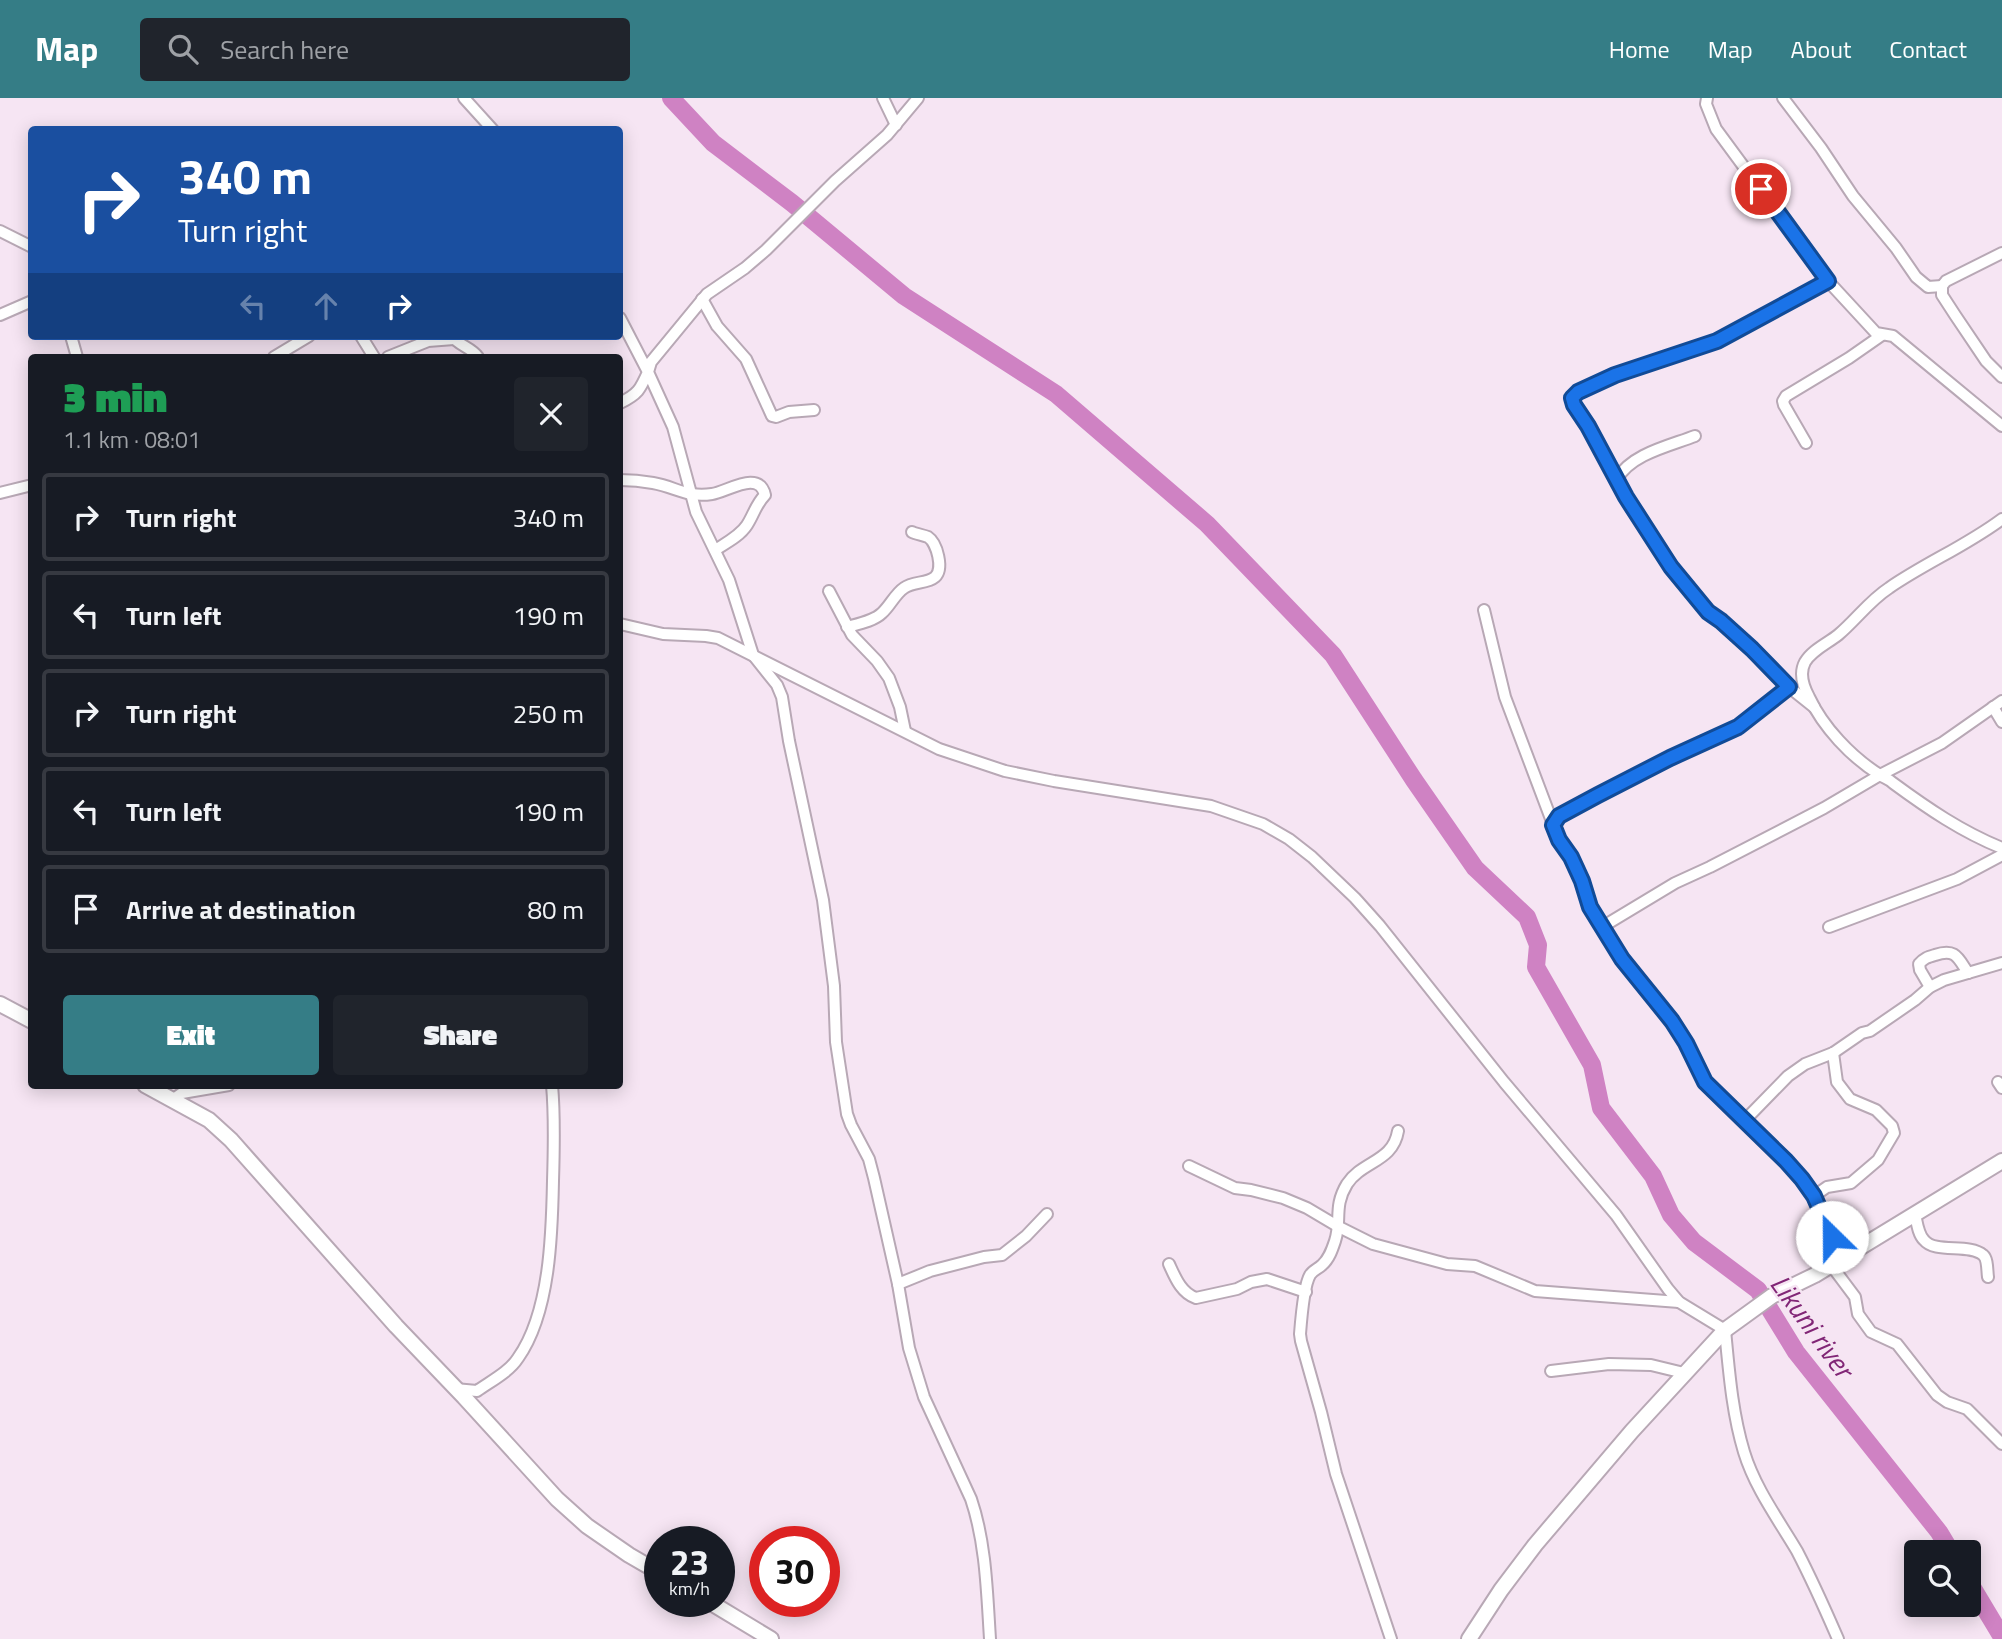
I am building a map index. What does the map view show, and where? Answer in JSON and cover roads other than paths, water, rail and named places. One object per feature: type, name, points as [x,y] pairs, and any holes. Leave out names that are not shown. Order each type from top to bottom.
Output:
[{"type":"street","points":[[464,98],[489,126]]},
{"type":"street","points":[[883,98],[896,125]]},
{"type":"street","points":[[623,401],[635,395],[642,386],[651,362],[702,299],[766,250],[835,181],[870,152],[918,98]]},
{"type":"street","points":[[1706,98],[1707,108],[1716,129],[1828,281],[1876,333],[1893,336],[2002,426]]},
{"type":"street","points":[[1783,98],[1853,196],[1916,277],[1928,287],[1941,286],[2002,253]]},
{"type":"street","points":[[0,231],[28,245]]},
{"type":"street","points":[[1814,707],[1708,612],[1655,544],[1574,405],[1574,396],[1615,375],[1717,341],[1828,281]]},
{"type":"street","points":[[1941,286],[1942,295],[1955,316],[1986,361],[2002,377]]},
{"type":"street","points":[[702,299],[717,326],[746,359],[772,416],[814,410]]},
{"type":"street","points":[[0,315],[28,303]]},
{"type":"street","points":[[623,324],[673,427],[696,513],[729,580],[753,655],[782,697],[823,900],[834,986],[836,1042],[847,1114],[850,1125],[869,1159],[898,1284],[909,1348],[924,1397],[976,1515],[990,1639]]},
{"type":"street","points":[[1806,443],[1784,405],[1786,396],[1882,335]]},
{"type":"street","points":[[279,354],[302,340]]},
{"type":"street","points":[[396,354],[434,340]]},
{"type":"street","points":[[456,340],[475,354]]},
{"type":"street","points":[[1616,479],[1627,465],[1695,436]]},
{"type":"street","points":[[623,480],[653,483],[690,495],[712,494],[748,483],[754,483],[764,489],[765,495],[757,503],[747,526],[715,550]]},
{"type":"street","points":[[0,493],[28,486]]},
{"type":"street","points":[[1829,927],[1957,879],[2001,857],[1983,841],[1934,813],[1880,775],[1847,748],[1823,722],[1802,680],[1805,662],[1810,655],[1831,641],[1857,614],[1889,588],[1979,536],[2002,519]]},
{"type":"street","points":[[847,627],[871,620],[881,614],[902,588],[934,578],[938,573],[940,566],[934,544],[929,537],[912,533]]},
{"type":"street","points":[[829,592],[847,627],[889,678],[900,706],[905,731]]},
{"type":"street","points":[[1484,610],[1505,697],[1559,840],[1571,857],[1590,907],[1629,969],[1672,1021],[1705,1082],[1786,1161],[1814,1196],[1832,1237],[1845,1257]]},
{"type":"street","points":[[623,625],[663,634],[718,638],[939,749],[1005,771],[1211,806],[1263,824],[1289,839],[1355,898],[1380,926],[1496,1072],[1616,1215],[1679,1302],[1725,1330]]},
{"type":"street","points":[[1553,825],[1559,816],[1598,795],[1738,727],[1789,687]]},
{"type":"street","points":[[1602,928],[1675,883],[1824,808],[1942,743],[1998,704],[2002,722]]},
{"type":"street","points":[[1930,987],[1920,970],[1919,964],[1923,959],[1949,952],[1956,955],[1968,973]]},
{"type":"street","points":[[1744,1119],[1788,1076],[1870,1031],[1930,987],[2002,963]]},
{"type":"street","points":[[0,1004],[28,1019]]},
{"type":"street","points":[[1814,1196],[1827,1187],[1851,1183],[1878,1160],[1894,1133],[1892,1126],[1875,1110],[1850,1099],[1838,1082],[1833,1053]]},
{"type":"street","points":[[152,1089],[209,1121],[231,1140],[396,1326],[557,1499],[587,1527],[644,1564]]},
{"type":"street","points":[[172,1100],[182,1093],[206,1089]]},
{"type":"street","points":[[455,1389],[477,1391],[503,1373],[518,1358],[535,1325],[546,1278],[552,1233],[555,1121],[552,1089]]},
{"type":"street","points":[[1391,1639],[1336,1474],[1301,1341],[1301,1322],[1308,1278],[1329,1256],[1339,1227],[1337,1211],[1347,1185],[1358,1172],[1392,1149],[1398,1131]]},
{"type":"street","points":[[1469,1639],[1535,1545],[1632,1431],[1725,1330],[1772,1296],[1845,1257],[2002,1161]]},
{"type":"street","points":[[1189,1166],[1235,1188],[1283,1198],[1373,1244],[1447,1264],[1475,1266],[1535,1291],[1679,1302]]},
{"type":"street","points":[[898,1284],[930,1271],[1002,1255],[1026,1236],[1047,1214]]},
{"type":"street","points":[[1915,1214],[1922,1238],[1927,1244],[1964,1249],[1983,1255],[1988,1277]]},
{"type":"street","points":[[1169,1264],[1183,1289],[1196,1298],[1268,1279],[1306,1292]]},
{"type":"street","points":[[1831,1265],[1855,1297],[1858,1314],[1871,1332],[1897,1344],[1937,1395],[1947,1402],[1967,1409],[2002,1444]]},
{"type":"street","points":[[1725,1330],[1732,1404],[1744,1452],[1768,1506],[1796,1551],[1838,1639]]},
{"type":"street","points":[[1551,1371],[1609,1364],[1651,1366],[1684,1373]]},
{"type":"street","points":[[735,1617],[771,1639]]},
{"type":"waterway","points":[[671,98],[713,143],[792,203],[904,296],[1056,394],[1207,524],[1333,655],[1475,868],[1527,917],[1538,945],[1536,967],[1592,1065],[1601,1108],[1653,1176],[1671,1215],[1694,1242],[1758,1290],[1796,1352],[1944,1540]]},
{"type":"waterway","name":"Likuni river","points":[[1981,1602],[2002,1637]]}]
